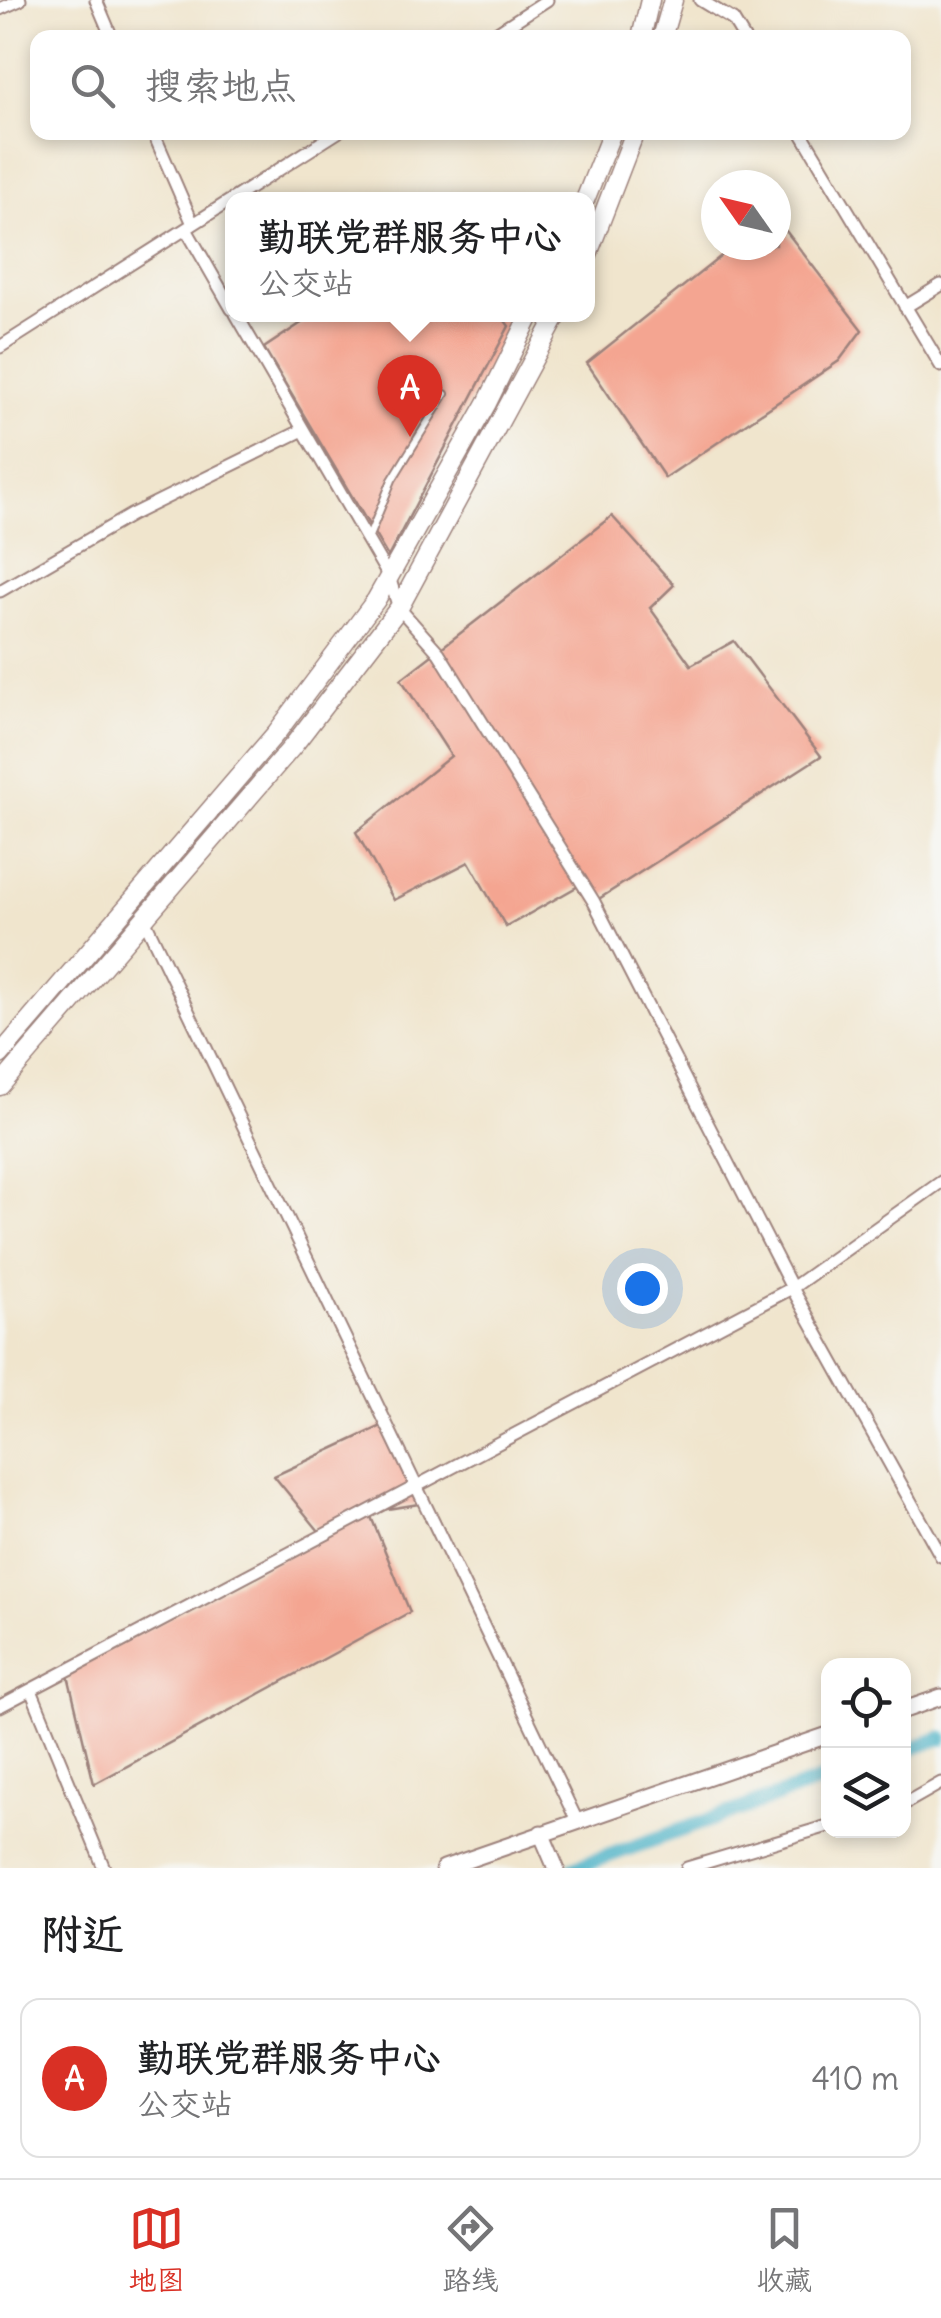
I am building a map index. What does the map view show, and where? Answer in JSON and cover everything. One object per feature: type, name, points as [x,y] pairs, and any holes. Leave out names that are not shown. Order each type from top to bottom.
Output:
[{"type":"main road","points":[[643,30],[650,0]]},
{"type":"main road","points":[[664,30],[672,0]]},
{"type":"main road","points":[[588,192],[609,140]]},
{"type":"main road","points":[[595,236],[632,140]]},
{"type":"main road","points":[[0,1055],[277,732],[388,578],[487,403],[526,322]]},
{"type":"main road","points":[[0,1086],[293,746],[399,608],[554,322]]},
{"type":"street","points":[[0,9],[20,0]]},
{"type":"street","points":[[96,0],[109,30]]},
{"type":"street","points":[[500,30],[547,0]]},
{"type":"street","points":[[700,0],[733,20],[739,30]]},
{"type":"street","points":[[157,140],[190,226],[225,294]]},
{"type":"street","points":[[244,192],[325,140]]},
{"type":"street","points":[[806,140],[941,366]]},
{"type":"street","points":[[0,347],[225,204]]},
{"type":"street","points":[[905,307],[941,284]]},
{"type":"street","points":[[240,322],[368,540],[399,608],[439,652],[594,902],[792,1288],[941,1556]]},
{"type":"street","points":[[0,591],[131,515],[302,430]]},
{"type":"street","points":[[144,919],[577,1821]]},
{"type":"street","points":[[0,1706],[792,1288],[941,1182]]},
{"type":"street","points":[[31,1690],[104,1868]]},
{"type":"street","points":[[911,1708],[941,1697]]},
{"type":"street","points":[[444,1868],[821,1737]]},
{"type":"street","points":[[911,1800],[941,1783]]},
{"type":"street","points":[[687,1868],[821,1828]]},
{"type":"street","points":[[541,1833],[553,1862]]},
{"type":"lane","points":[[368,540],[392,480],[445,394]]},
{"type":"building","points":[[791,238],[862,330],[839,361],[665,478],[587,363],[716,260],[791,260]]},
{"type":"building","points":[[303,322],[506,322],[509,326],[388,557],[264,348]]},
{"type":"building","points":[[612,516],[674,585],[650,608],[691,665],[734,641],[821,756],[594,902],[582,884],[506,927],[469,862],[394,900],[356,832],[451,756],[401,679]]},
{"type":"building","points":[[386,1424],[425,1503],[369,1512],[410,1612],[94,1784],[67,1671],[323,1536],[274,1476]]},
{"type":"waterway","points":[[911,1749],[941,1738]]},
{"type":"waterway","points":[[574,1868],[821,1780]]},
{"type":"place","name":"勤联党群服务中心","points":[[410,437]]}]
